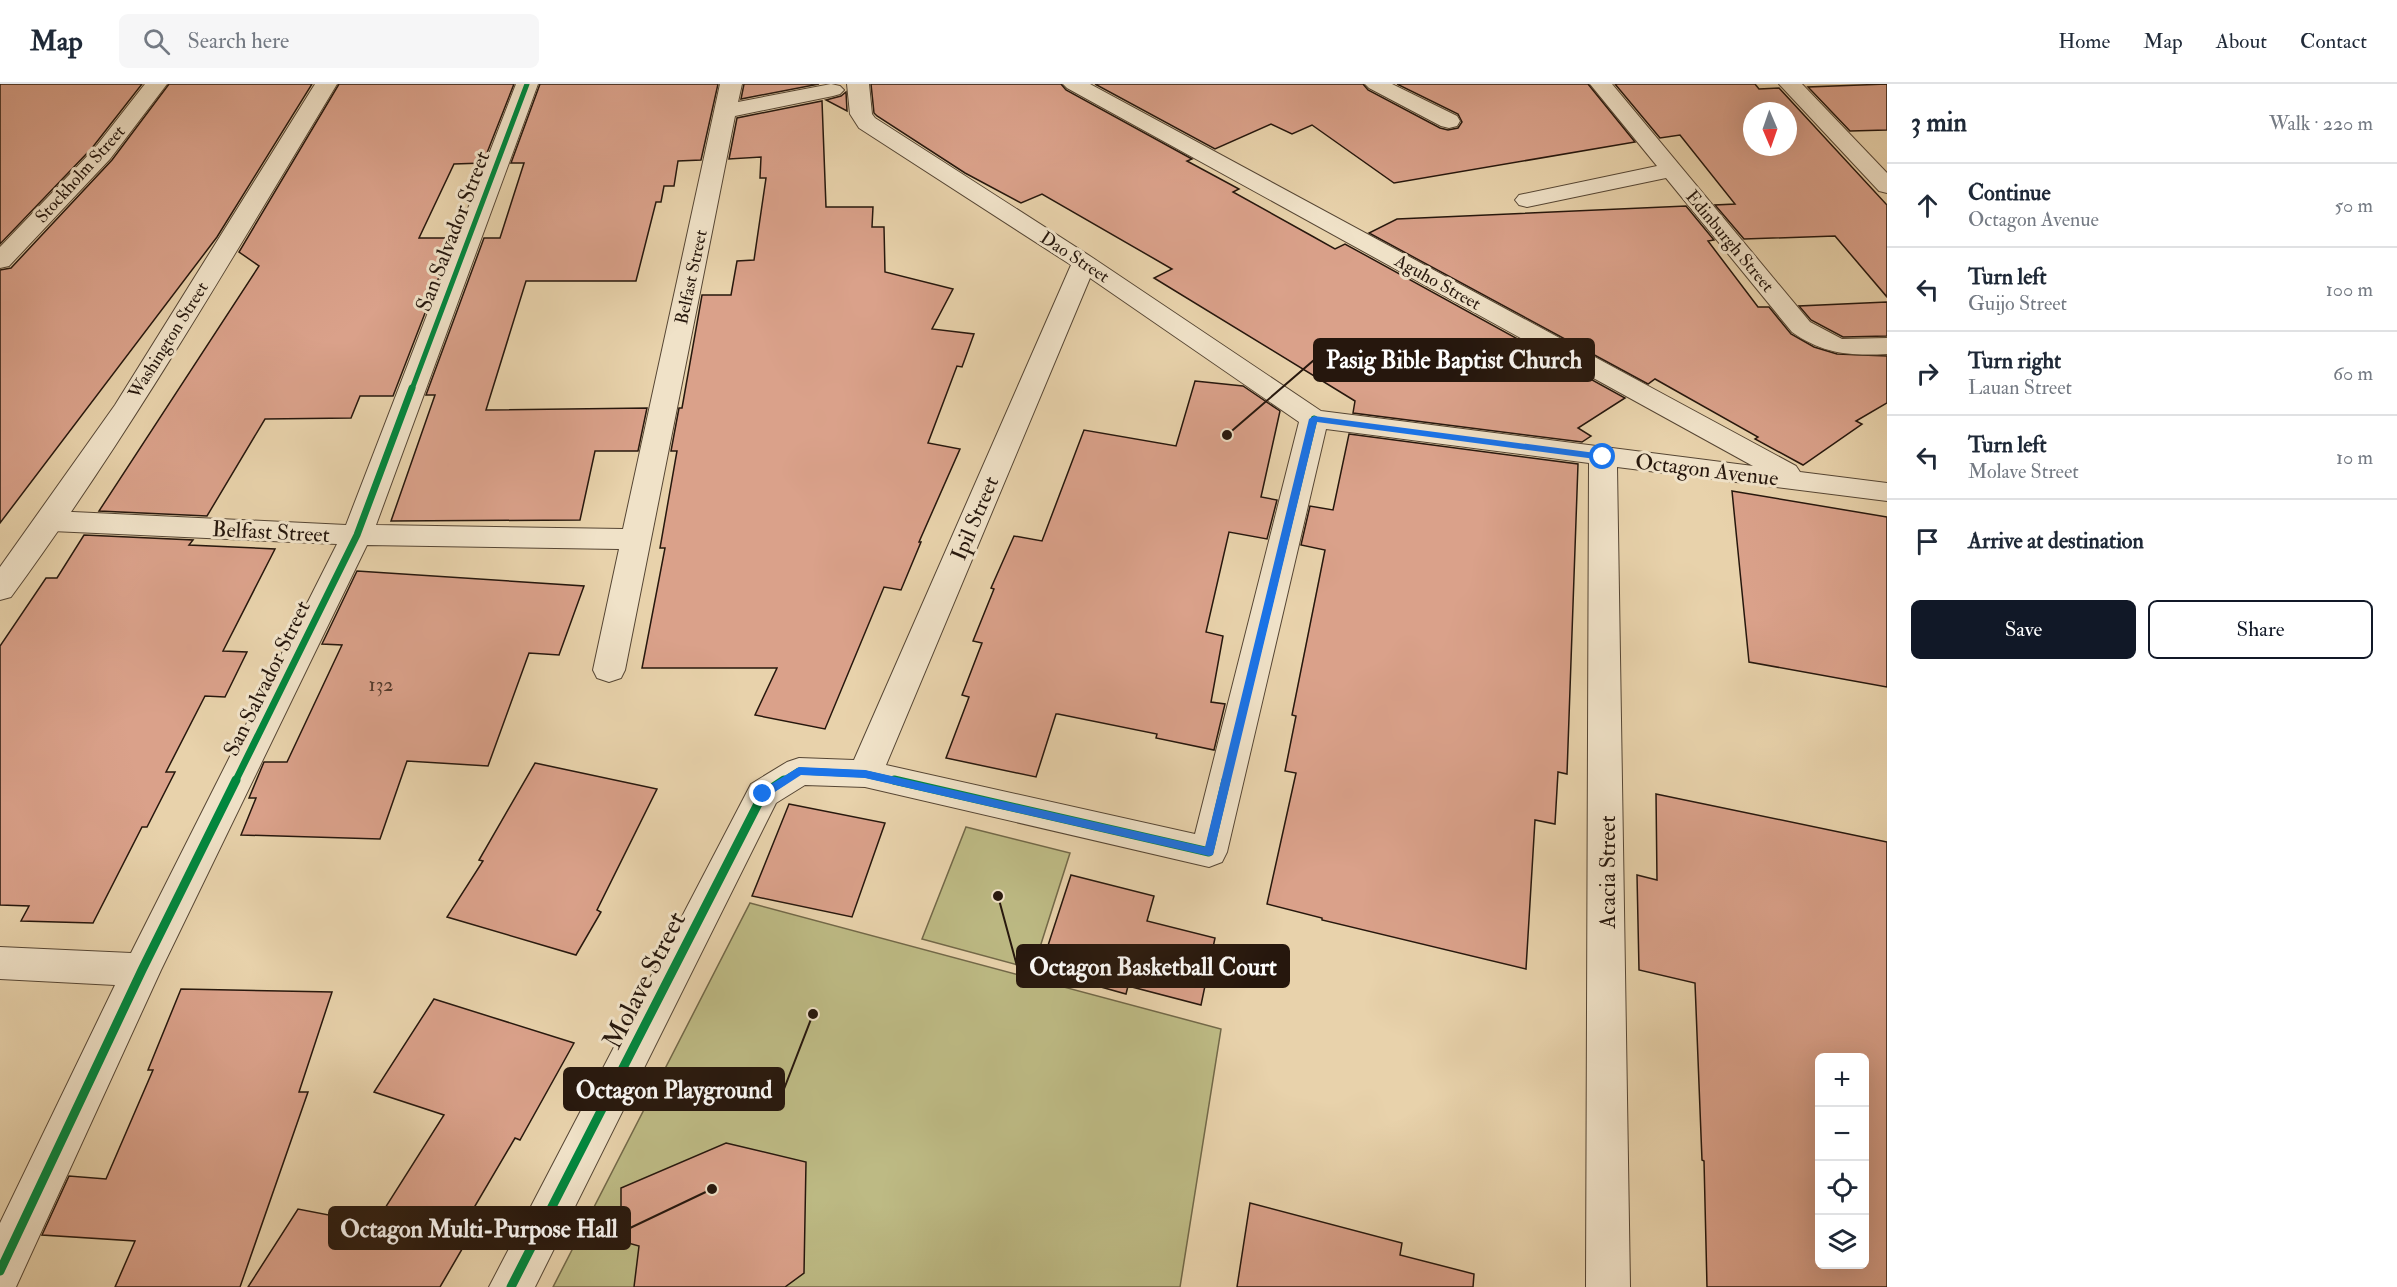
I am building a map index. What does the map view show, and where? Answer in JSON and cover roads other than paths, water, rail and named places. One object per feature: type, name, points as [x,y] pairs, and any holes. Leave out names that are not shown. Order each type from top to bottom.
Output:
[{"type":"street","name":"Stockholm Street","points":[[0,261],[102,154],[156,84]]},
{"type":"street","name":"Washington Street","points":[[0,589],[52,521],[177,327],[326,84]]},
{"type":"street","name":"San Salvador Street","points":[[0,1271],[142,970],[357,536],[527,84]]},
{"type":"street","name":"Belfast Street","points":[[609,670],[634,539],[731,84]]},
{"type":"street","name":"Dao Street","points":[[858,84],[861,114],[867,123],[1084,263],[1314,419]]},
{"type":"street","name":"Aguho Street","points":[[1074,84],[1802,481]]},
{"type":"street","points":[[1376,84],[1449,121]]},
{"type":"street","name":"Edinburgh Street","points":[[1601,84],[1801,327],[1829,345],[1848,348],[1887,346]]},
{"type":"street","points":[[1790,84],[1887,186]]},
{"type":"street","points":[[727,111],[833,90]]},
{"type":"street","points":[[1527,200],[1670,170]]},
{"type":"street","name":"Ipil Street","points":[[865,774],[1084,263]]},
{"type":"street","points":[[865,774],[1209,852],[1314,419]]},
{"type":"street","name":"Octagon Avenue","points":[[1314,419],[1887,492]]},
{"type":"street","name":"Acacia Street","points":[[1603,457],[1608,1287]]},
{"type":"street","name":"Belfast Street","points":[[52,521],[357,536],[634,539]]},
{"type":"street","name":"Molave Street","points":[[511,1287],[763,794],[799,771],[865,774]]},
{"type":"street","points":[[0,963],[142,970]]},
{"type":"place","name":"Pasig Bible Baptist Church","points":[[1227,435]]},
{"type":"place","name":"Octagon Basketball Court","points":[[998,896]]},
{"type":"place","name":"Octagon Playground","points":[[813,1014]]},
{"type":"place","name":"Octagon Multi-Purpose Hall","points":[[712,1189]]}]
